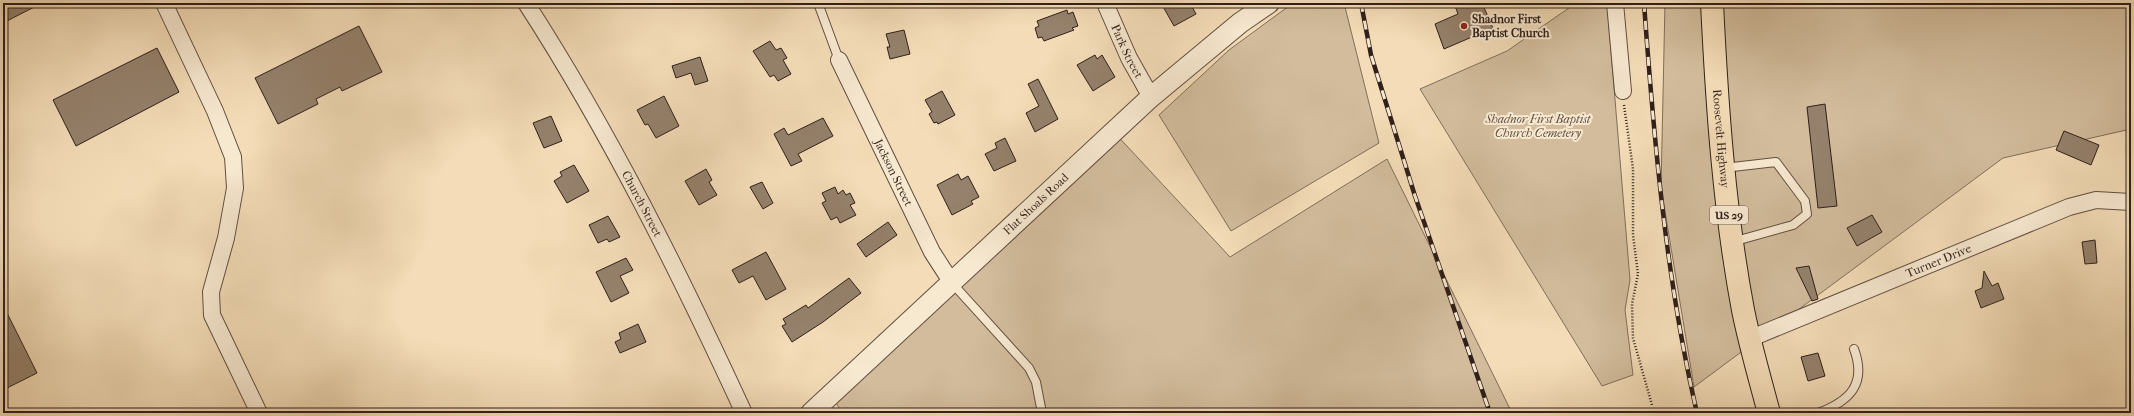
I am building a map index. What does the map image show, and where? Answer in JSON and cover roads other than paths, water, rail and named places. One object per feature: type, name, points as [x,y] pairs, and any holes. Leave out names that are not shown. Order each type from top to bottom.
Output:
[{"type":"main road","name":"Roosevelt Highway","points":[[1712,3],[1717,110],[1732,242],[1749,340],[1769,413]]},
{"type":"street","points":[[164,3],[215,111],[233,157],[235,188],[226,238],[211,292],[212,315],[260,411]]},
{"type":"street","name":"Church Street","points":[[526,3],[560,55],[646,212],[744,413]]},
{"type":"street","name":"Park Street","points":[[1105,3],[1129,58],[1151,97]]},
{"type":"street","name":"Flat Shoals Road","points":[[811,413],[1151,97],[1240,23],[1269,3]]},
{"type":"street","points":[[1615,3],[1623,91]]},
{"type":"street","name":"Jackson Street","points":[[839,60],[932,252],[952,283]]},
{"type":"street","name":"Turner Drive","points":[[1749,340],[2069,207],[2096,200],[2131,202]]},
{"type":"lane","points":[[818,3],[839,60]]},
{"type":"lane","points":[[1724,168],[1776,162],[1805,201],[1807,214],[1793,225],[1732,242]]},
{"type":"lane","points":[[952,283],[1029,368],[1036,382],[1042,413]]},
{"type":"lane","points":[[1818,413],[1843,399],[1851,392],[1858,380],[1859,363],[1854,349]]},
{"type":"railway","points":[[1361,3],[1371,55],[1415,196],[1490,413]]},
{"type":"railway","points":[[1644,3],[1657,158],[1669,261],[1686,363],[1697,413]]},
{"type":"place","name":"Shadnor First Baptist Church","points":[[1464,26]]},
{"type":"park label","name":"Shadnor First Baptist Church Cemetery","points":[[1538,126]]}]
